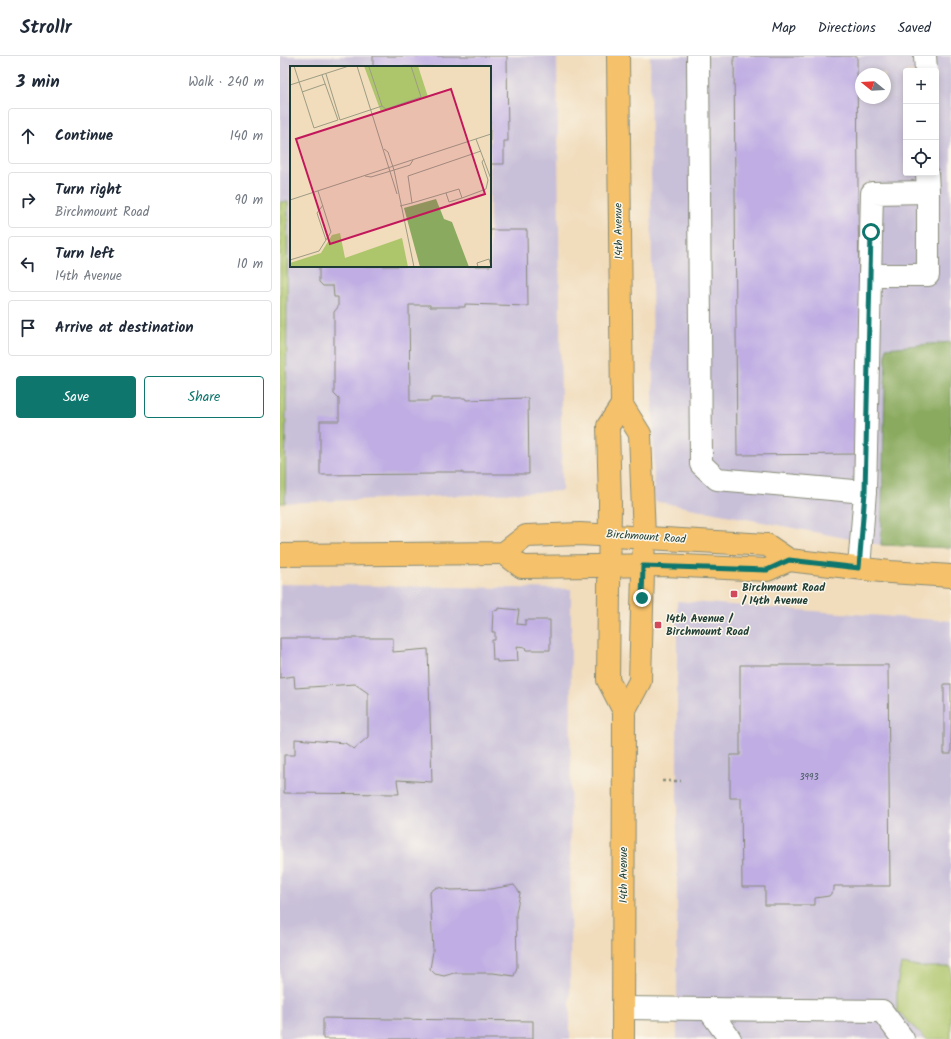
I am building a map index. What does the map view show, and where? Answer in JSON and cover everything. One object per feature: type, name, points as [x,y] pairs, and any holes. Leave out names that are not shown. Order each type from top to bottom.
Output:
[{"type":"main road","name":"14th Avenue","points":[[618,56],[622,405],[640,434],[644,536],[640,681],[624,711]]},
{"type":"main road","name":"14th Avenue","points":[[622,405],[608,426],[610,503],[608,680],[624,711],[623,1039]]},
{"type":"main road","name":"Birchmount Road","points":[[504,553],[526,536],[580,534],[644,536],[768,545],[789,560],[951,576]]},
{"type":"main road","points":[[280,555],[504,553],[522,567],[643,566],[767,570],[789,560]]},
{"type":"lane","points":[[698,56],[702,464],[717,478],[865,492]]},
{"type":"lane","points":[[925,56],[926,68]]},
{"type":"lane","points":[[859,568],[865,492],[870,275],[872,193],[928,183],[928,274],[870,275]]},
{"type":"lane","points":[[623,1008],[882,1011],[904,1039]]},
{"type":"lane","points":[[709,1010],[730,1039]]},
{"type":"path","points":[[662,780],[681,781]]},
{"type":"shaded area","points":[[280,56],[557,56],[562,491],[285,503],[288,202],[280,202]]},
{"type":"shaded area","points":[[650,56],[951,56],[951,342],[886,348],[881,545],[654,501]]},
{"type":"shaded area","points":[[280,584],[571,589],[570,1039],[280,1039]]},
{"type":"shaded area","points":[[677,601],[951,621],[951,967],[920,967],[901,964],[897,1011],[926,1039],[677,1039]]},
{"type":"green space","points":[[280,202],[288,202],[285,503],[280,503]]},
{"type":"green space","points":[[951,342],[951,548],[881,545],[886,348]]},
{"type":"green space","points":[[901,964],[920,967],[951,967],[951,1039],[926,1039],[897,1011],[897,986]]},
{"type":"building","points":[[373,56],[507,56],[508,141],[504,141],[504,164],[491,164],[491,66],[373,66]]},
{"type":"building","points":[[734,56],[857,56],[857,68],[855,68],[855,104],[857,104],[860,454],[737,455]]},
{"type":"building","points":[[491,230],[527,230],[528,306],[465,304],[465,307],[430,307],[430,305],[409,305],[410,401],[431,401],[431,398],[465,398],[466,400],[528,398],[529,474],[463,474],[463,472],[435,472],[434,474],[320,475],[320,421],[339,421],[339,399],[334,394],[334,312],[338,307],[338,297],[334,297],[333,286],[323,286],[319,282],[319,267],[491,267]]},
{"type":"building","points":[[498,608],[519,610],[517,624],[525,625],[525,620],[550,620],[550,650],[526,650],[525,647],[517,646],[518,661],[497,662],[497,660],[493,660],[492,640],[495,640],[495,632],[492,632],[493,611],[498,610]]},
{"type":"building","points":[[280,638],[393,638],[393,652],[428,649],[432,782],[397,780],[399,794],[284,793],[284,755],[295,755],[295,739],[345,743],[354,749],[368,737],[368,693],[355,684],[295,688],[294,676],[280,678]]},
{"type":"building","points":[[740,665],[888,665],[890,886],[834,886],[834,890],[829,896],[815,898],[815,905],[765,905],[765,887],[742,887],[741,798],[730,798],[730,755],[740,755]]},
{"type":"building","points":[[944,684],[951,684],[951,754],[944,754]]},
{"type":"building","points":[[514,885],[520,893],[516,913],[517,967],[514,976],[493,973],[454,973],[444,976],[435,974],[430,969],[433,951],[430,892],[437,887],[451,890],[491,889]]},
{"type":"building","points":[[323,1018],[533,1021],[533,1039],[323,1039]]},
{"type":"place","name":"Birchmount Road / 14th Avenue","points":[[734,594]]},
{"type":"place","name":"14th Avenue / Birchmount Road","points":[[658,625]]},
{"type":"route","points":[[642,598],[643,566],[664,565],[767,570],[789,560],[859,568],[865,492],[871,232]]}]
